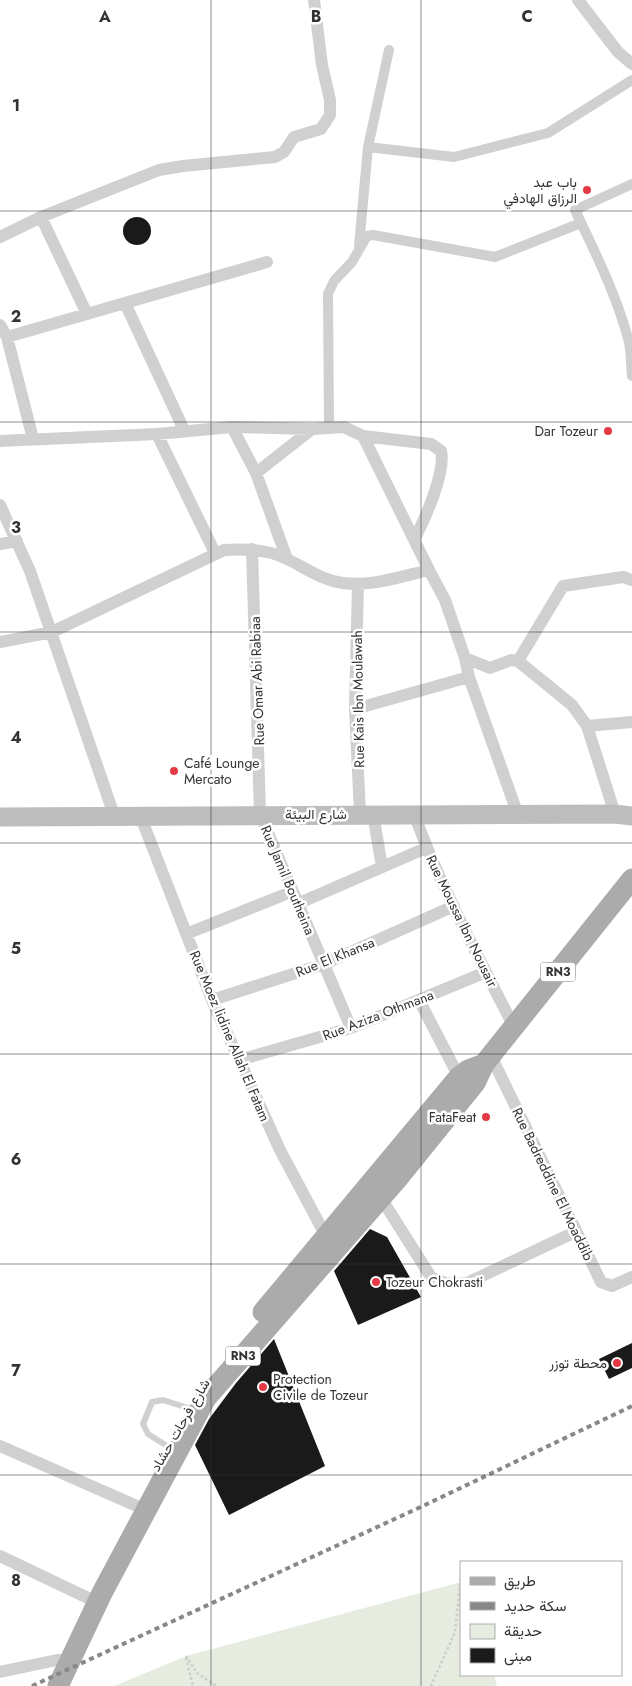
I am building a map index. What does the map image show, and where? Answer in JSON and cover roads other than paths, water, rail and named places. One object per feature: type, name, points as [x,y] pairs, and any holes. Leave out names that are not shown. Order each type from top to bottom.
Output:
[{"type":"main road","name":"شارع البيئة","points":[[0,816],[260,814],[624,815]]},
{"type":"main road","name":"شارع فرحات حشاد","points":[[42,1686],[64,1660],[102,1593],[167,1446],[199,1386],[330,1243],[393,1170],[475,1083],[488,1060],[632,879]]},
{"type":"main road","name":"شارع فرحات حشاد","points":[[58,1686],[64,1660],[88,1598],[206,1398],[330,1243],[381,1198],[393,1170],[459,1077],[488,1060]]},
{"type":"street","points":[[0,237],[41,217],[159,170],[280,156],[294,137],[321,129],[328,120],[330,105],[322,65],[314,0]]},
{"type":"street","points":[[578,0],[618,52],[632,64]]},
{"type":"street","points":[[359,252],[368,147],[389,50]]},
{"type":"street","points":[[368,147],[454,157],[463,155],[548,133],[632,80]]},
{"type":"street","points":[[632,184],[574,210],[601,266],[629,343],[632,376]]},
{"type":"street","points":[[41,217],[87,314]]},
{"type":"street","points":[[328,427],[328,294],[334,281],[359,252],[364,239],[373,235],[495,257],[581,223]]},
{"type":"street","points":[[7,337],[267,262]]},
{"type":"street","points":[[125,302],[184,430]]},
{"type":"street","points":[[0,325],[7,337],[33,439]]},
{"type":"street","points":[[232,426],[256,473],[287,559]]},
{"type":"street","points":[[0,441],[157,434],[232,426],[312,429],[344,426],[363,436],[430,444],[441,451],[441,465],[429,510],[415,538]]},
{"type":"street","points":[[256,473],[312,429]]},
{"type":"street","points":[[157,434],[215,553]]},
{"type":"street","points":[[363,436],[445,600],[465,658],[469,677],[518,815]]},
{"type":"street","points":[[0,505],[17,541],[52,632],[114,816]]},
{"type":"street","points":[[0,544],[17,541]]},
{"type":"street","points":[[0,642],[52,632],[224,550],[252,549],[287,559],[324,579],[343,583],[358,584],[429,570]]},
{"type":"street","name":"Rue Omar Abi Rabiaa","points":[[252,549],[260,814]]},
{"type":"street","points":[[518,662],[563,586],[623,577],[632,580]]},
{"type":"street","name":"Rue Kais Ibn Moulawah","points":[[358,584],[355,709],[367,814],[382,867]]},
{"type":"street","points":[[465,658],[490,668],[511,660],[518,662],[572,705],[587,726],[624,815]]},
{"type":"street","points":[[355,709],[469,677]]},
{"type":"street","points":[[587,726],[632,722]]},
{"type":"street","name":"Rue Jamil Boutheina","points":[[260,814],[351,1028]]},
{"type":"street","name":"Rue Moussa Ibn Nousair","points":[[414,814],[426,848],[514,1027]]},
{"type":"street","name":"Rue Moez lidine Allah El Fatam","points":[[140,815],[212,1000],[280,1150],[330,1243]]},
{"type":"street","points":[[297,904],[426,848]]},
{"type":"street","points":[[186,934],[292,892]]},
{"type":"street","name":"Rue El Khansa","points":[[212,1000],[324,964],[454,906]]},
{"type":"street","name":"Rue Aziza Othmana","points":[[239,1060],[351,1028],[486,972]]},
{"type":"street","points":[[419,1000],[459,1077]]},
{"type":"street","name":"Rue Badreddine El Moaddib","points":[[488,1060],[575,1232],[604,1284],[612,1286],[632,1277]]},
{"type":"street","points":[[381,1198],[431,1277],[446,1283],[467,1283],[575,1232]]},
{"type":"street","points":[[0,1446],[141,1508]]},
{"type":"street","points":[[0,1556],[88,1598]]},
{"type":"street","points":[[0,1672],[64,1660]]},
{"type":"lane","points":[[167,1446],[148,1434],[143,1424],[152,1402],[164,1400],[188,1408]]},
{"type":"railway","points":[[32,1686],[425,1505],[632,1406]]},
{"type":"place","name":"باب عبد الرزاق الهادفي","points":[[587,190]]},
{"type":"place","name":"Dar Tozeur","points":[[608,431]]},
{"type":"place","name":"Café Lounge Mercato","points":[[174,771]]},
{"type":"place","name":"FataFeat","points":[[486,1117]]},
{"type":"place","name":"Tozeur Chokrasti","points":[[376,1282]]},
{"type":"place","name":"محطة توزر","points":[[617,1363]]},
{"type":"place","name":"Protection Civile de Tozeur","points":[[263,1387]]}]
